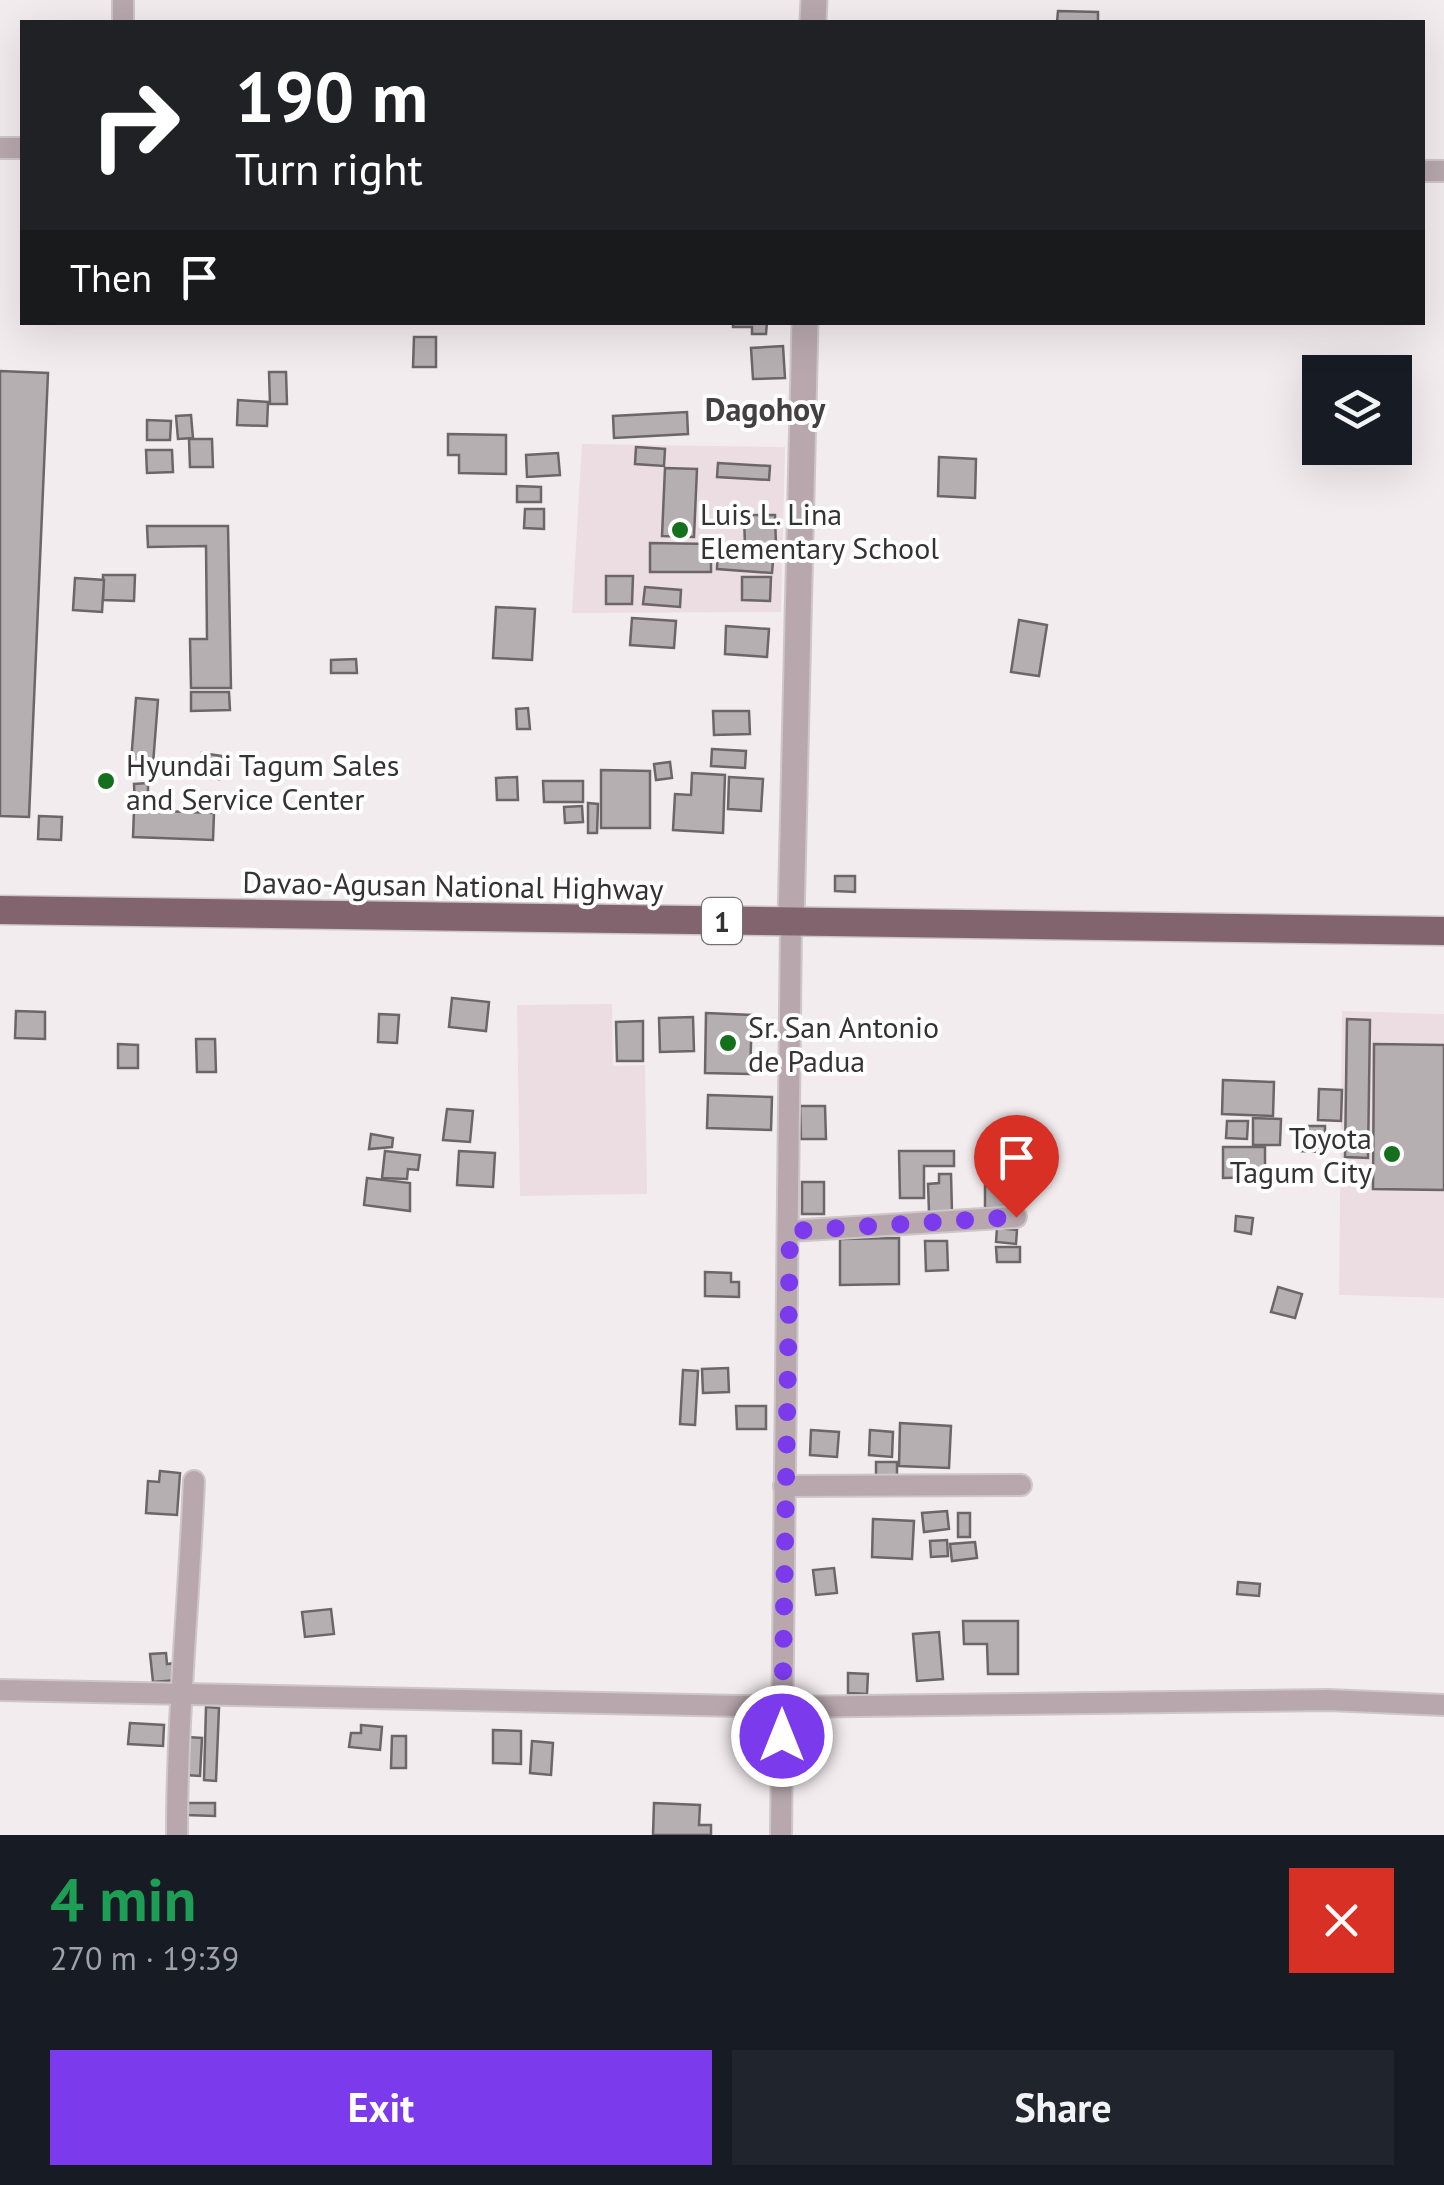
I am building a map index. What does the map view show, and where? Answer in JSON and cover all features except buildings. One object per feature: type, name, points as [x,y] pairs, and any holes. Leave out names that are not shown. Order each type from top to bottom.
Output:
[{"type":"highway","name":"Davao-Agusan National Highway","points":[[0,910],[1444,932]]},
{"type":"street","points":[[781,1835],[790,1231],[790,922],[805,325]]},
{"type":"street","points":[[790,1231],[1016,1217]]},
{"type":"street","points":[[177,1835],[176,1742],[184,1693],[194,1482]]},
{"type":"street","points":[[784,1486],[1021,1485]]},
{"type":"street","points":[[0,1690],[782,1707],[1328,1700],[1444,1705]]},
{"type":"shaded area","name":"Luis L. Lina Elementary School","points":[[582,444],[785,447],[781,612],[572,613]]},
{"type":"shaded area","points":[[612,1004],[613,1066],[645,1065],[647,1194],[520,1196],[517,1005]]},
{"type":"shaded area","name":"Toyota Tagum City","points":[[1342,1011],[1444,1014],[1444,1298],[1339,1295]]},
{"type":"place","name":"Luis L. Lina Elementary School","points":[[680,530]]},
{"type":"place","name":"Hyundai Tagum Sales and Service Center","points":[[106,781]]},
{"type":"place","name":"Sr. San Antonio de Padua","points":[[728,1043]]},
{"type":"place","name":"Toyota Tagum City","points":[[1392,1154]]},
{"type":"district","name":"Dagohoy","points":[[765,409]]},
{"type":"route","points":[[782,1736],[790,1231],[1016,1217]]}]
